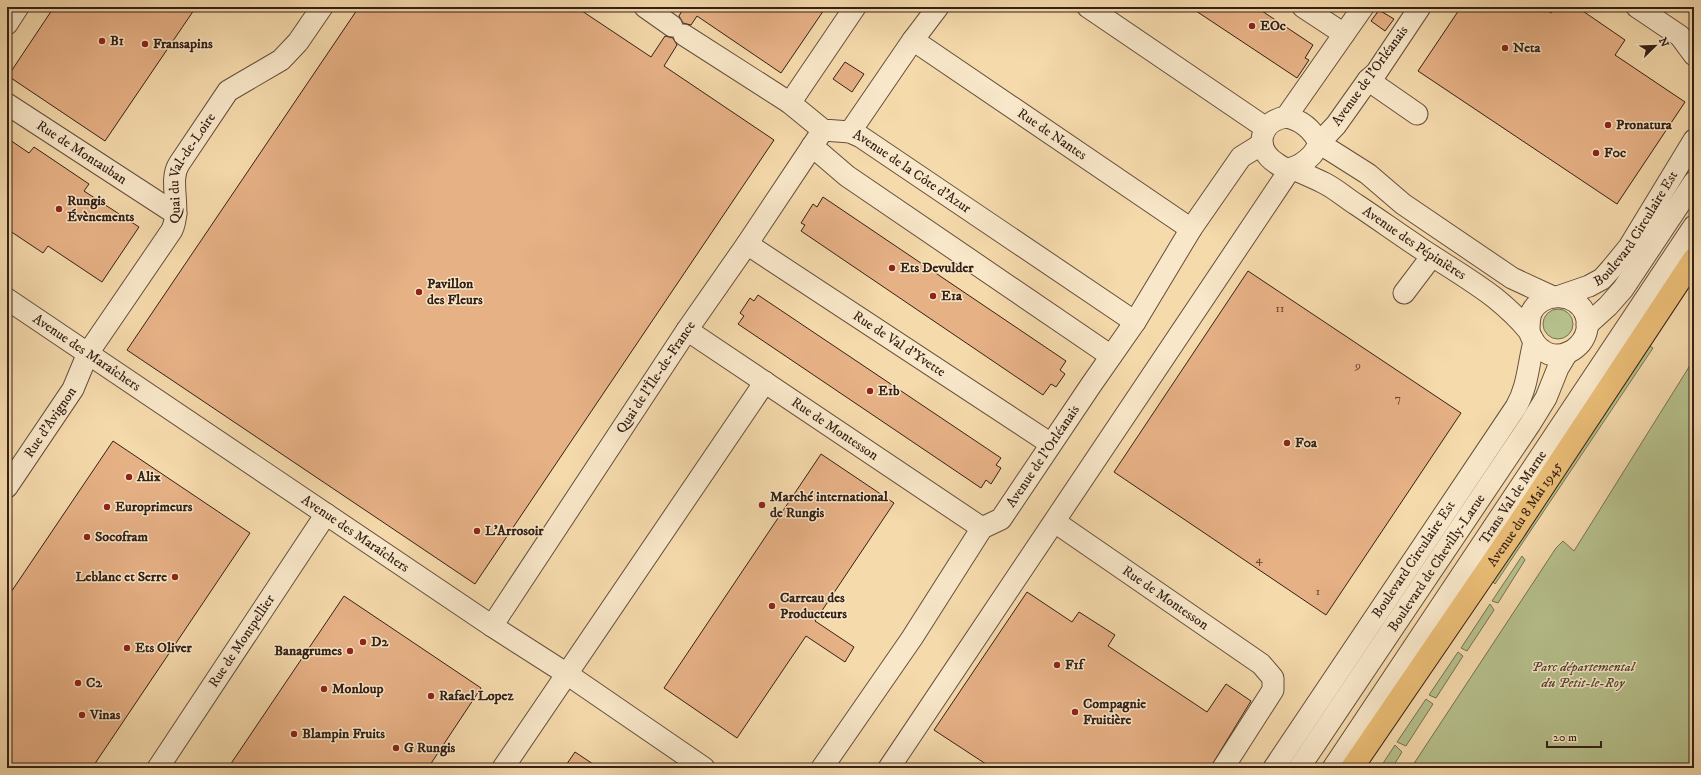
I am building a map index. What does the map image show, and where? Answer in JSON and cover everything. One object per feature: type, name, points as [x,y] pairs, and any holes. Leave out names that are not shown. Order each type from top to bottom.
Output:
[{"type":"main road","name":"Avenue du 8 Mai 1945","points":[[1352,768],[1514,531],[1694,259]]},
{"type":"street","points":[[7,24],[18,7]]},
{"type":"street","name":"Quai du Val-de-Loire","points":[[88,353],[168,236],[175,223],[174,177],[177,167],[228,91],[282,60],[298,42],[322,7]]},
{"type":"street","points":[[645,7],[678,31],[790,103],[847,176],[1111,356]]},
{"type":"street","points":[[850,132],[913,40],[938,7]]},
{"type":"street","points":[[1088,7],[1264,136]]},
{"type":"street","points":[[1304,7],[1344,34]]},
{"type":"street","points":[[1286,117],[1362,7]]},
{"type":"street","name":"Avenue de l'Orléanais","points":[[1319,143],[1336,125],[1368,80],[1376,74],[1420,7]]},
{"type":"street","points":[[1637,7],[1687,37],[1694,55]]},
{"type":"street","points":[[790,103],[852,8]]},
{"type":"street","name":"Rue de Nantes","points":[[913,40],[1191,229]]},
{"type":"street","points":[[1368,80],[1417,114]]},
{"type":"street","name":"Rue de Montauban","points":[[7,104],[176,214]]},
{"type":"street","points":[[1286,117],[1301,122],[1313,133],[1319,143],[1316,152],[1308,159],[1286,169],[1268,156],[1264,136],[1271,122],[1278,118],[1286,117]]},
{"type":"street","name":"Avenue de la Côte d'Azur","points":[[818,138],[850,132],[861,137],[1135,322]]},
{"type":"street","name":"Avenue de l'Orléanais","points":[[982,528],[1001,519],[1135,322],[1191,229],[1241,157],[1264,136]]},
{"type":"street","name":"Quai de l'Île-de-France","points":[[492,626],[687,330],[818,138]]},
{"type":"street","name":"Boulevard Circulaire Est","points":[[1556,296],[1589,286],[1602,279],[1611,269],[1628,247],[1694,140]]},
{"type":"street","name":"Avenue des Pépinières","points":[[1319,143],[1368,174],[1403,204],[1512,278],[1556,296]]},
{"type":"street","points":[[889,768],[1291,168]]},
{"type":"street","name":"Avenue des Pépinières","points":[[1291,168],[1325,184],[1495,299],[1531,337]]},
{"type":"street","points":[[1587,325],[1608,306],[1623,289],[1694,182]]},
{"type":"street","name":"Trans Val de Marne","points":[[1333,768],[1694,226]]},
{"type":"street","name":"Rue de Val d'Yvette","points":[[747,244],[1051,444]]},
{"type":"street","points":[[1404,293],[1432,256]]},
{"type":"street","points":[[1556,296],[1568,298],[1579,306],[1586,316],[1587,325],[1586,334],[1582,343],[1567,353],[1558,355],[1541,349],[1531,337],[1529,322],[1531,313],[1537,305],[1544,300],[1556,296]]},
{"type":"street","name":"Avenue des Maraîchers","points":[[7,298],[492,626],[567,674],[704,768]]},
{"type":"street","name":"Rue de Montesson","points":[[687,330],[982,528]]},
{"type":"street","name":"Boulevard Circulaire Est","points":[[1274,768],[1516,407],[1526,384],[1531,337]]},
{"type":"street","name":"Rue d'Avignon","points":[[7,487],[73,389],[88,353]]},
{"type":"street","name":"Boulevard de Chevilly-Larue","points":[[1299,768],[1530,424],[1550,391],[1558,368],[1567,353]]},
{"type":"street","points":[[503,768],[765,382]]},
{"type":"street","name":"Rue de Montpellier","points":[[158,768],[326,514]]},
{"type":"street","name":"Rue de Montesson","points":[[1055,522],[1261,664],[1273,678],[1273,690],[1223,768]]},
{"type":"street","points":[[822,768],[912,638],[982,528]]},
{"type":"green space","points":[[1558,309],[1569,313],[1573,324],[1569,335],[1558,339],[1547,335],[1543,324],[1547,313]]},
{"type":"green space","points":[[1648,345],[1653,348],[1495,584],[1491,580]]},
{"type":"green space","name":"Parc départemental du Petit-le-Roy","points":[[1694,359],[1694,768],[1411,768],[1556,548],[1563,541],[1574,551]]},
{"type":"green space","points":[[1522,556],[1525,560],[1498,603],[1492,601]]},
{"type":"green space","points":[[1490,604],[1494,610],[1467,651],[1461,648]]},
{"type":"green space","points":[[1458,652],[1463,656],[1436,698],[1429,695]]},
{"type":"green space","points":[[1426,699],[1433,704],[1406,746],[1397,742]]},
{"type":"green space","points":[[1395,745],[1402,752],[1392,768],[1380,768]]},
{"type":"building","name":"B1","points":[[54,7],[196,7],[105,141],[8,76]]},
{"type":"building","name":"Pavillon des Fleurs","points":[[359,7],[576,7],[651,57],[665,36],[673,38],[677,45],[664,66],[774,140],[475,584],[127,350]]},
{"type":"building","points":[[684,7],[826,7],[781,73],[697,16],[691,25],[683,23],[679,16]]},
{"type":"building","name":"EOc","points":[[1190,7],[1256,7],[1313,45],[1305,58],[1309,60],[1297,78]]},
{"type":"building","name":"F0c","points":[[1461,7],[1542,7],[1551,13],[1555,7],[1577,7],[1625,40],[1615,55],[1685,102],[1617,204],[1418,71]]},
{"type":"building","points":[[1379,10],[1394,19],[1385,31],[1371,21]]},
{"type":"building","points":[[845,62],[864,74],[852,92],[833,79]]},
{"type":"building","name":"Rungis Évènements","points":[[7,138],[29,153],[34,147],[89,184],[84,191],[139,227],[102,282],[48,246],[43,253],[7,229]]},
{"type":"building","name":"E1a","points":[[823,197],[1066,361],[1060,370],[1065,374],[1056,387],[1051,384],[1043,395],[801,231],[805,225],[801,223],[813,204],[817,207]]},
{"type":"building","name":"F0a","points":[[1248,271],[1461,413],[1326,615],[1114,472]]},
{"type":"building","name":"E1b","points":[[758,295],[1001,458],[996,465],[1001,468],[991,484],[986,480],[981,488],[738,324],[744,316],[740,313],[750,298],[754,301]]},
{"type":"building","name":"C2","points":[[113,441],[250,533],[92,768],[7,768],[7,598]]},
{"type":"building","name":"Carreau des Producteurs","points":[[821,454],[894,503],[815,621],[854,647],[845,662],[806,636],[737,738],[664,688]]},
{"type":"building","name":"F1f","points":[[1027,592],[1072,622],[1079,612],[1115,635],[1108,646],[1207,712],[1226,684],[1251,701],[1210,768],[992,768],[934,730]]},
{"type":"building","name":"D2","points":[[344,596],[481,688],[428,768],[228,768]]},
{"type":"building","points":[[575,752],[599,768],[564,768]]},
{"type":"place","name":"EOc","points":[[1252,26]]},
{"type":"place","name":"B1","points":[[102,41]]},
{"type":"place","name":"Fransapins","points":[[145,44]]},
{"type":"place","name":"Neta","points":[[1505,48]]},
{"type":"place","name":"Pronatura","points":[[1608,125]]},
{"type":"place","name":"F0c","points":[[1596,153]]},
{"type":"place","name":"Rungis Évènements","points":[[59,209]]},
{"type":"place","name":"Ets Devulder","points":[[892,268]]},
{"type":"place","name":"Pavillon des Fleurs","points":[[419,292]]},
{"type":"place","name":"E1a","points":[[933,296]]},
{"type":"place","name":"E1b","points":[[870,391]]},
{"type":"place","name":"F0a","points":[[1287,443]]},
{"type":"place","name":"Alix","points":[[129,477]]},
{"type":"place","name":"Marché international de Rungis","points":[[762,505]]},
{"type":"place","name":"Europrimeurs","points":[[107,507]]},
{"type":"place","name":"L'Arrosoir","points":[[477,531]]},
{"type":"place","name":"Socofram","points":[[87,537]]},
{"type":"place","name":"Leblanc et Serre","points":[[175,577]]},
{"type":"place","name":"Carreau des Producteurs","points":[[772,606]]},
{"type":"place","name":"D2","points":[[363,642]]},
{"type":"place","name":"Ets Oliver","points":[[127,648]]},
{"type":"place","name":"Banagrumes","points":[[350,651]]},
{"type":"place","name":"F1f","points":[[1057,665]]},
{"type":"place","name":"C2","points":[[78,683]]},
{"type":"place","name":"Monloup","points":[[324,689]]},
{"type":"place","name":"Rafael Lopez","points":[[431,696]]},
{"type":"place","name":"Compagnie Fruitière","points":[[1075,712]]},
{"type":"place","name":"Vinas","points":[[82,715]]},
{"type":"place","name":"Blampin Fruits","points":[[294,734]]},
{"type":"place","name":"G Rungis","points":[[396,748]]}]
